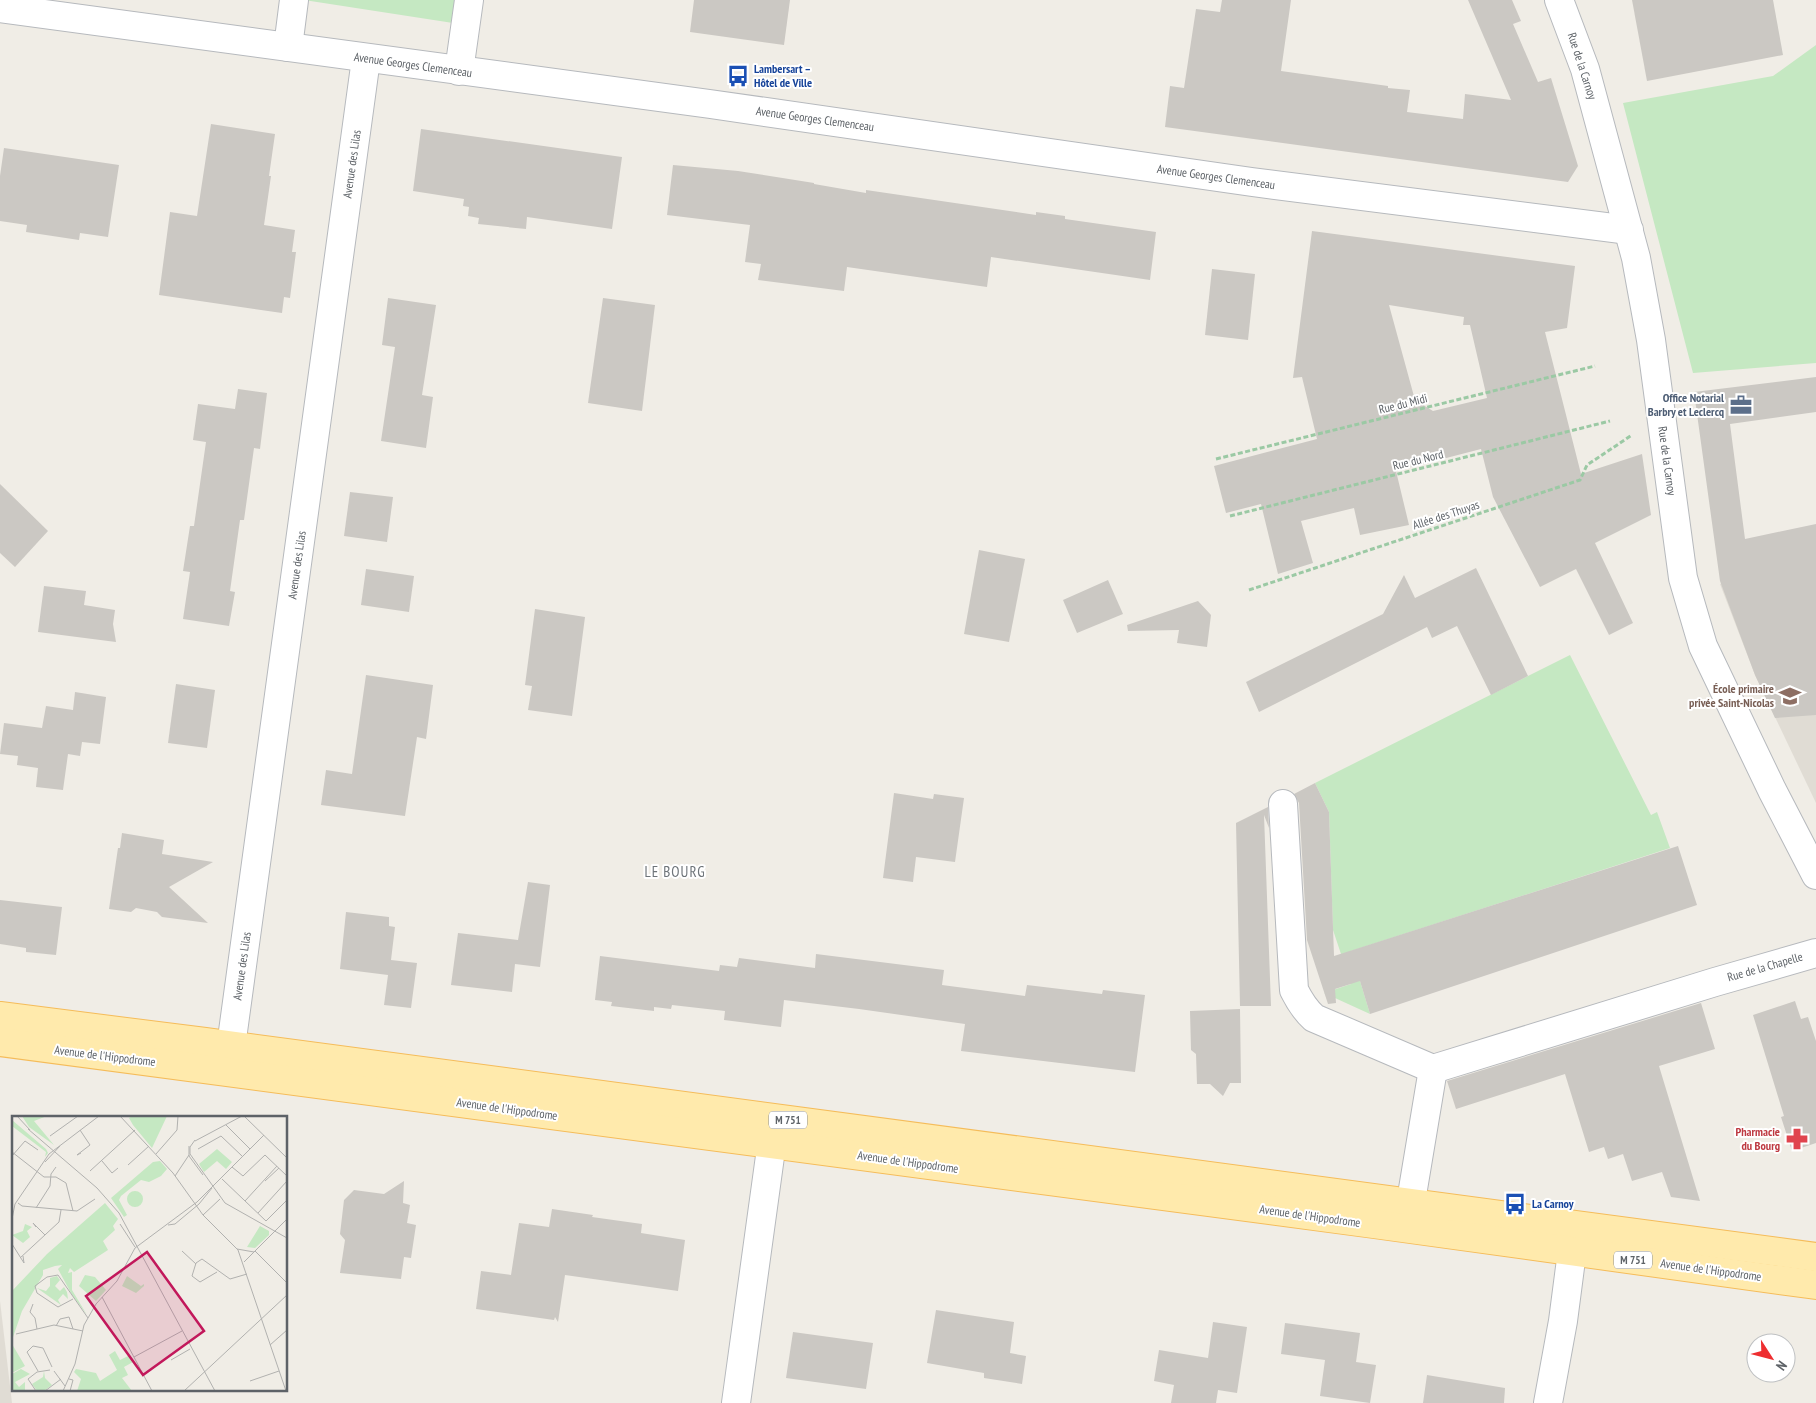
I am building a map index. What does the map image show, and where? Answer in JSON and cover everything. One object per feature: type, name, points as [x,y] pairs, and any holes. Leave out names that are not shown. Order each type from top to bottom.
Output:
[{"type":"main road","name":"Avenue de l'Hippodrome","points":[[0,1016],[231,1045],[774,1131],[1408,1216],[1816,1257]]},
{"type":"main road","name":"Avenue de l'Hippodrome","points":[[0,1042],[227,1072],[774,1131]]},
{"type":"main road","name":"Avenue de l'Hippodrome","points":[[1408,1216],[1572,1252],[1816,1285]]},
{"type":"street","points":[[288,48],[294,0]]},
{"type":"street","points":[[459,71],[469,0]]},
{"type":"street","name":"Rue de la Carnoy","points":[[1559,0],[1585,69],[1629,230],[1651,340],[1683,578],[1688,598],[1703,646],[1772,790],[1816,876]]},
{"type":"street","name":"Avenue Georges Clemenceau","points":[[0,8],[710,104],[1262,183],[1629,230]]},
{"type":"street","name":"Avenue des Lilas","points":[[227,1072],[366,58]]},
{"type":"street","points":[[1283,804],[1294,990],[1298,999],[1304,1009],[1314,1018],[1433,1070],[1408,1216]]},
{"type":"street","name":"Rue de la Chapelle","points":[[1433,1070],[1715,982],[1816,953]]},
{"type":"street","points":[[736,1403],[774,1131]]},
{"type":"street","points":[[1548,1403],[1563,1321],[1572,1252]]},
{"type":"path","name":"Rue du Midi","points":[[1216,459],[1595,366]]},
{"type":"path","name":"Rue du Nord","points":[[1230,516],[1610,421]]},
{"type":"path","name":"Allée des Thuyas","points":[[1249,590],[1580,480],[1587,465],[1633,434]]},
{"type":"shaded area","name":"École primaire privée Saint-Nicolas","points":[[1816,564],[1816,803],[1755,675],[1720,584]]},
{"type":"shaded area","points":[[0,1301],[12,1403],[0,1403]]},
{"type":"green space","points":[[304,0],[456,0],[453,23]]},
{"type":"green space","points":[[1816,45],[1816,363],[1693,373],[1623,103],[1773,76]]},
{"type":"green space","points":[[1570,655],[1651,815],[1657,812],[1670,848],[1351,951],[1370,1014],[1324,993],[1351,984],[1333,930],[1329,812],[1315,783]]},
{"type":"building","points":[[694,0],[790,0],[784,45],[690,32]]},
{"type":"building","points":[[1222,0],[1291,0],[1281,71],[1410,90],[1407,112],[1463,119],[1465,94],[1511,100],[1468,0],[1512,0],[1521,21],[1513,24],[1538,82],[1551,78],[1578,166],[1568,182],[1165,127],[1170,86],[1184,88],[1196,9],[1220,12]]},
{"type":"building","points":[[1632,0],[1773,0],[1783,55],[1647,81]]},
{"type":"building","points":[[211,124],[275,134],[264,225],[295,230],[292,252],[296,252],[290,298],[284,297],[282,313],[159,295],[170,212],[197,216]]},
{"type":"building","points":[[421,129],[622,157],[612,229],[527,217],[526,229],[478,224],[479,218],[468,216],[469,207],[463,206],[464,199],[413,191]]},
{"type":"building","points":[[4,148],[119,165],[108,237],[80,233],[79,240],[26,232],[27,225],[0,221],[0,176]]},
{"type":"building","points":[[673,165],[738,171],[866,193],[866,190],[1036,215],[1036,212],[1065,216],[1065,219],[1156,232],[1150,280],[991,257],[987,287],[847,267],[844,291],[758,280],[761,264],[745,262],[750,225],[667,215]]},
{"type":"building","points":[[1312,231],[1575,266],[1567,328],[1545,332],[1581,474],[1642,454],[1651,515],[1595,543],[1633,623],[1609,635],[1576,569],[1540,587],[1493,497],[1481,449],[1396,471],[1409,525],[1360,535],[1354,508],[1301,521],[1313,563],[1278,574],[1261,504],[1226,513],[1214,466],[1317,439],[1302,377],[1293,378]],"holes":[[[1389,305],[1464,317],[1463,325],[1470,325],[1487,398],[1433,411],[1415,400]]]},
{"type":"building","points":[[1212,269],[1255,274],[1248,340],[1205,335]]},
{"type":"building","points":[[388,298],[436,305],[422,395],[433,397],[426,448],[381,441],[395,347],[382,345]]},
{"type":"building","points":[[603,298],[655,305],[642,411],[588,403]]},
{"type":"building","points":[[1816,377],[1816,412],[1730,424],[1745,539],[1816,524],[1816,715],[1775,718],[1755,675],[1720,581],[1694,392]]},
{"type":"building","points":[[238,389],[267,393],[260,449],[254,448],[244,520],[240,520],[230,591],[235,592],[229,626],[183,619],[190,572],[183,571],[190,526],[194,526],[206,442],[193,440],[198,404],[235,409]]},
{"type":"building","points":[[0,484],[48,531],[15,567],[0,553]]},
{"type":"building","points":[[350,492],[393,497],[387,542],[344,536]]},
{"type":"building","points":[[979,550],[1025,559],[1009,642],[964,634]]},
{"type":"building","points":[[1476,568],[1528,676],[1491,695],[1457,626],[1432,638],[1427,627],[1259,712],[1246,682],[1383,614],[1404,575],[1415,598]]},
{"type":"building","points":[[366,569],[414,576],[409,612],[361,605]]},
{"type":"building","points":[[1108,580],[1123,614],[1077,633],[1063,600]]},
{"type":"building","points":[[44,586],[86,591],[84,605],[115,610],[113,624],[116,642],[38,632]]},
{"type":"building","points":[[1198,601],[1211,615],[1207,647],[1177,643],[1179,630],[1128,631],[1127,625]]},
{"type":"building","points":[[535,609],[585,617],[572,716],[528,710],[532,686],[525,685]]},
{"type":"building","points":[[366,675],[433,685],[426,739],[417,737],[405,816],[321,805],[326,770],[352,774]]},
{"type":"building","points":[[176,684],[215,690],[207,748],[168,743]]},
{"type":"building","points":[[75,692],[106,697],[100,744],[82,742],[80,756],[68,754],[63,790],[36,787],[38,768],[17,765],[18,756],[0,754],[4,723],[42,728],[46,706],[73,710]]},
{"type":"building","points":[[1315,783],[1329,812],[1334,956],[1678,846],[1697,905],[1370,1014],[1360,981],[1335,989],[1336,1003],[1328,1004],[1307,940],[1299,803],[1294,794]]},
{"type":"building","points":[[894,793],[933,799],[934,794],[964,798],[955,862],[916,857],[913,882],[883,878]]},
{"type":"building","points":[[1268,807],[1269,828],[1264,815],[1271,1006],[1240,1006],[1236,823]]},
{"type":"building","points":[[122,833],[164,840],[162,854],[213,862],[169,887],[208,923],[162,917],[157,912],[136,908],[131,912],[109,909]]},
{"type":"building","points":[[528,882],[550,885],[540,967],[515,964],[512,992],[451,985],[458,933],[518,940]]},
{"type":"building","points":[[0,900],[62,907],[56,955],[26,952],[26,948],[0,944]]},
{"type":"building","points":[[346,912],[389,917],[389,926],[395,927],[391,960],[417,963],[411,1008],[384,1005],[388,975],[340,969]]},
{"type":"building","points":[[816,954],[944,970],[942,985],[1025,996],[1027,985],[1102,994],[1103,990],[1145,995],[1135,1072],[961,1051],[965,1024],[859,1009],[784,1000],[781,1027],[724,1020],[725,1011],[672,1005],[671,1009],[654,1007],[654,1011],[611,1006],[612,1002],[595,1000],[600,956],[719,971],[720,965],[737,967],[739,958],[815,968]]},
{"type":"building","points":[[1795,1001],[1801,1019],[1808,1017],[1816,1041],[1816,1143],[1792,1151],[1781,1117],[1784,1116],[1753,1015]]},
{"type":"building","points":[[1701,1003],[1715,1049],[1659,1066],[1700,1201],[1671,1197],[1662,1172],[1632,1181],[1623,1154],[1608,1159],[1604,1147],[1589,1152],[1565,1074],[1456,1109],[1447,1081]]},
{"type":"building","points":[[1240,1009],[1241,1083],[1230,1083],[1223,1096],[1210,1084],[1197,1084],[1196,1054],[1191,1050],[1190,1011]]},
{"type":"building","points":[[404,1181],[403,1203],[410,1205],[407,1223],[416,1225],[411,1258],[404,1257],[401,1279],[340,1273],[345,1240],[340,1234],[344,1200],[354,1190],[384,1194]]},
{"type":"building","points":[[552,1209],[642,1224],[641,1233],[685,1240],[678,1291],[565,1275],[558,1322],[555,1317],[554,1320],[476,1309],[481,1271],[511,1275],[519,1223],[549,1227]]},
{"type":"building","points":[[936,1310],[1014,1322],[1010,1353],[1026,1356],[1022,1384],[984,1378],[984,1373],[927,1363]]},
{"type":"building","points":[[1213,1322],[1247,1327],[1237,1393],[1218,1390],[1216,1403],[1171,1403],[1174,1385],[1154,1381],[1159,1350],[1208,1358]]},
{"type":"building","points":[[1285,1323],[1360,1333],[1356,1362],[1376,1365],[1370,1403],[1320,1396],[1325,1360],[1281,1354]]},
{"type":"building","points":[[793,1332],[873,1343],[866,1389],[786,1378]]},
{"type":"building","points":[[1427,1375],[1505,1388],[1504,1403],[1423,1403]]},
{"type":"place","name":"Lambersart – Hôtel de Ville","points":[[738,76]]},
{"type":"place","name":"Office Notarial Barbry et Leclercq","points":[[1741,405]]},
{"type":"place","name":"École primaire privée Saint-Nicolas","points":[[1790,696]]},
{"type":"place","name":"Pharmacie du Bourg","points":[[1797,1139]]},
{"type":"place","name":"La Carnoy","points":[[1515,1204]]},
{"type":"district","name":"LE BOURG","points":[[675,872]]}]
